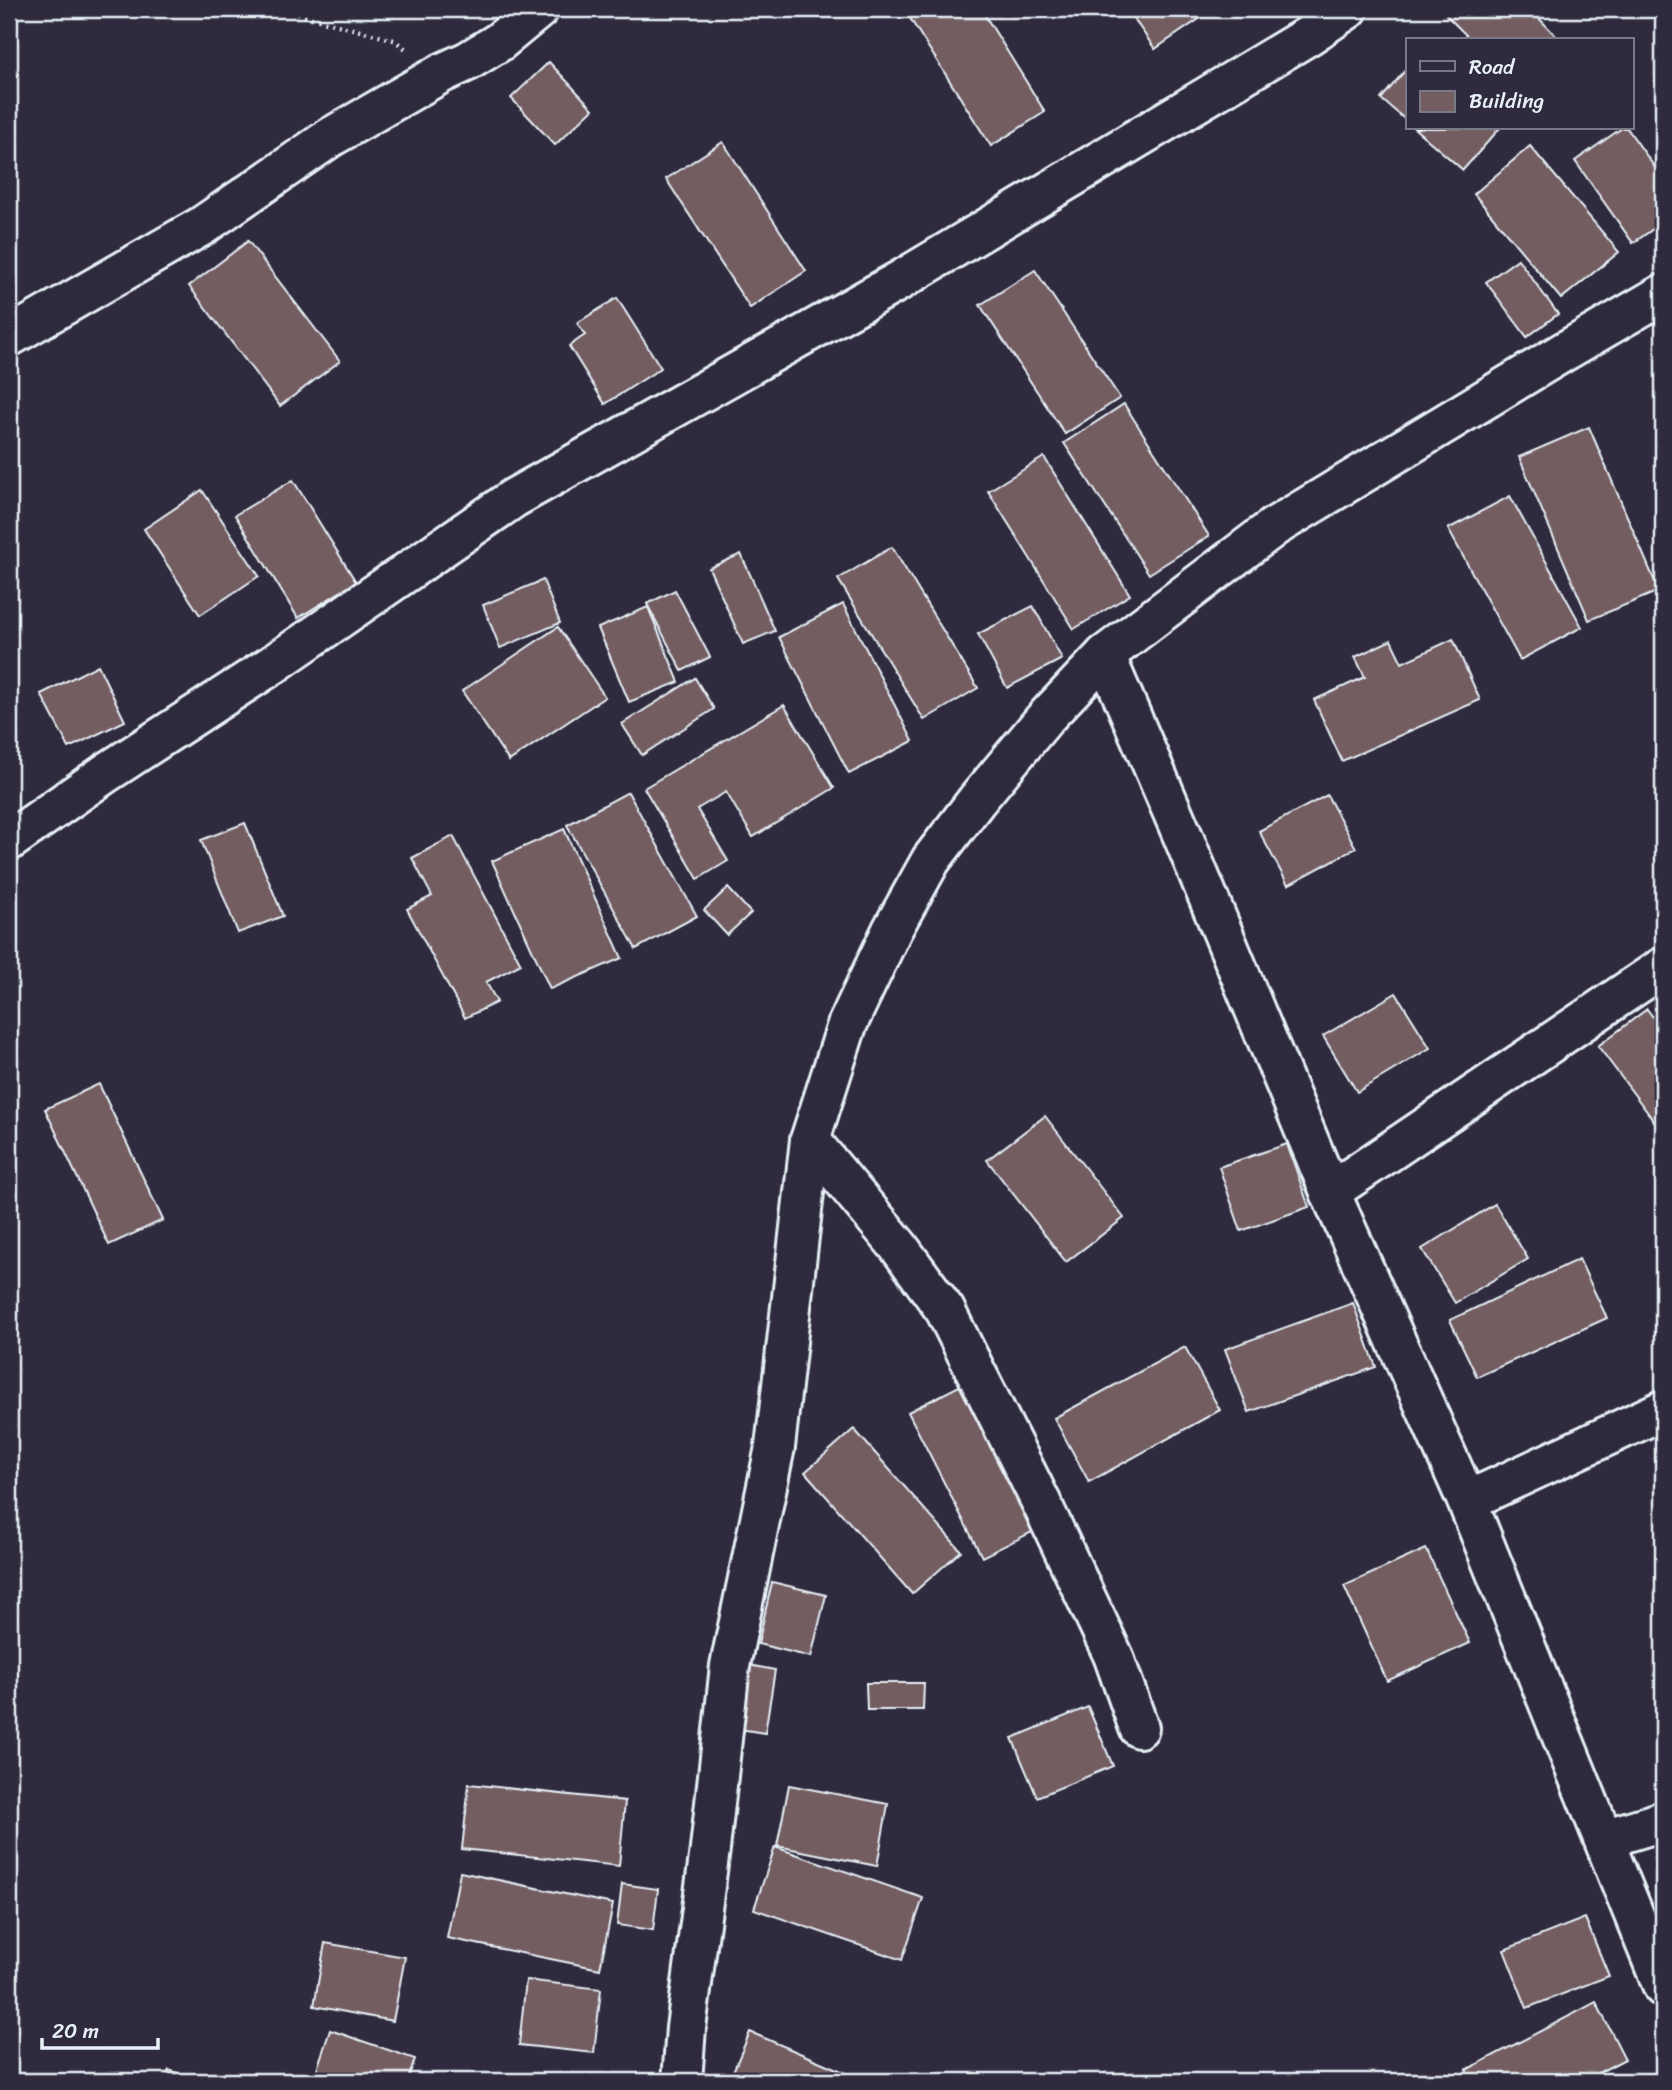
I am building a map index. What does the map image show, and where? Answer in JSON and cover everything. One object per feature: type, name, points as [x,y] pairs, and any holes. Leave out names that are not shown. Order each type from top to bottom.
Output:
[{"type":"street","points":[[9,337],[202,226],[331,136],[499,42],[539,9]]},
{"type":"street","points":[[9,841],[106,773],[272,665],[514,498],[899,281],[1308,36],[1348,9]]},
{"type":"street","points":[[682,2081],[730,1666],[775,1447],[810,1140],[848,1025],[892,930],[932,860],[977,800],[1046,717],[1105,655],[1273,527],[1663,294]]},
{"type":"street","points":[[1105,655],[1182,834],[1329,1192],[1467,1501],[1663,1987]]},
{"type":"street","points":[[1329,1192],[1663,967]]},
{"type":"street","points":[[810,1140],[899,1247],[945,1310],[1041,1502],[1113,1655],[1139,1728]]},
{"type":"street","points":[[1467,1501],[1663,1410]]},
{"type":"street","points":[[1604,1839],[1663,1821]]},
{"type":"path","points":[[292,9],[304,16],[394,40],[442,73]]},
{"type":"building","points":[[904,9],[981,9],[1045,112],[991,146]]},
{"type":"building","points":[[1127,9],[1200,9],[1205,15],[1155,49]]},
{"type":"building","points":[[1452,9],[1530,9],[1558,38],[1469,38],[1446,15]]},
{"type":"building","points":[[549,62],[593,109],[555,145],[511,98]]},
{"type":"building","points":[[1406,69],[1406,120],[1381,99]]},
{"type":"building","points":[[1416,130],[1498,130],[1463,170]]},
{"type":"building","points":[[1619,130],[1628,130],[1663,179],[1663,222],[1633,243],[1575,161]]},
{"type":"building","points":[[723,142],[806,271],[750,308],[666,179]]},
{"type":"building","points":[[1530,146],[1619,252],[1561,299],[1474,194]]},
{"type":"building","points":[[248,241],[340,361],[280,406],[189,286]]},
{"type":"building","points":[[1518,259],[1558,314],[1527,337],[1486,282]]},
{"type":"building","points":[[1035,270],[1120,398],[1065,434],[980,305]]},
{"type":"building","points":[[617,298],[661,368],[605,404],[569,346],[585,335],[577,323]]},
{"type":"building","points":[[1124,404],[1209,536],[1149,574],[1064,443]]},
{"type":"building","points":[[1589,427],[1659,591],[1589,620],[1519,457]]},
{"type":"building","points":[[1044,457],[1130,595],[1074,629],[988,491]]},
{"type":"building","points":[[293,480],[356,582],[298,618],[235,515]]},
{"type":"building","points":[[202,490],[259,576],[200,615],[144,529]]},
{"type":"building","points":[[1510,496],[1582,627],[1520,660],[1448,529]]},
{"type":"building","points":[[892,547],[978,688],[924,720],[838,579]]},
{"type":"building","points":[[741,554],[775,631],[743,644],[709,568]]},
{"type":"building","points":[[543,580],[560,623],[500,648],[483,605]]},
{"type":"building","points":[[675,590],[710,657],[682,671],[647,604]]},
{"type":"building","points":[[843,604],[913,741],[849,774],[779,637]]},
{"type":"building","points":[[1033,606],[1062,659],[1007,688],[978,634]]},
{"type":"building","points":[[648,607],[679,682],[629,702],[598,628]]},
{"type":"building","points":[[558,627],[605,697],[509,761],[462,691]]},
{"type":"building","points":[[1453,639],[1480,700],[1342,761],[1314,700],[1365,677],[1355,657],[1391,640],[1402,663]]},
{"type":"building","points":[[98,665],[125,721],[69,748],[41,694]]},
{"type":"building","points":[[695,678],[714,709],[642,755],[622,724]]},
{"type":"building","points":[[784,705],[834,788],[753,837],[726,792],[697,809],[728,861],[698,879],[644,788]]},
{"type":"building","points":[[628,792],[697,916],[636,949],[567,825]]},
{"type":"building","points":[[1327,795],[1356,848],[1288,885],[1259,831]]},
{"type":"building","points":[[245,823],[283,916],[238,933],[201,840]]},
{"type":"building","points":[[564,829],[622,958],[550,989],[492,861]]},
{"type":"building","points":[[453,836],[521,964],[486,982],[497,1002],[465,1018],[407,909],[432,896],[412,858]]},
{"type":"building","points":[[728,888],[751,913],[727,935],[704,910]]},
{"type":"building","points":[[1396,993],[1430,1048],[1357,1092],[1323,1036]]},
{"type":"building","points":[[1647,1009],[1663,1031],[1663,1133],[1598,1046]]},
{"type":"building","points":[[99,1084],[163,1220],[109,1245],[45,1109]]},
{"type":"building","points":[[1045,1116],[1124,1218],[1066,1262],[987,1160]]},
{"type":"building","points":[[1287,1144],[1309,1207],[1241,1231],[1219,1167]]},
{"type":"building","points":[[1495,1204],[1528,1259],[1455,1303],[1422,1249]]},
{"type":"building","points":[[1579,1259],[1607,1318],[1477,1377],[1450,1320]]},
{"type":"building","points":[[1353,1303],[1376,1367],[1249,1412],[1225,1349]]},
{"type":"building","points":[[1185,1347],[1220,1410],[1089,1482],[1054,1418]]},
{"type":"building","points":[[965,1383],[1038,1529],[982,1557],[908,1412]]},
{"type":"building","points":[[854,1429],[961,1551],[912,1594],[805,1472]]},
{"type":"building","points":[[1426,1549],[1470,1643],[1387,1681],[1344,1586]]},
{"type":"building","points":[[772,1582],[826,1595],[811,1657],[758,1644]]},
{"type":"building","points":[[743,1664],[775,1670],[765,1733],[733,1728]]},
{"type":"building","points":[[866,1683],[924,1683],[923,1710],[867,1710]]},
{"type":"building","points":[[1088,1707],[1113,1766],[1037,1797],[1012,1738]]},
{"type":"building","points":[[469,1784],[625,1801],[619,1866],[462,1849]]},
{"type":"building","points":[[789,1785],[888,1804],[877,1866],[777,1846]]},
{"type":"building","points":[[775,1847],[923,1898],[902,1960],[754,1909]]},
{"type":"building","points":[[460,1872],[613,1904],[600,1969],[447,1938]]},
{"type":"building","points":[[622,1884],[658,1889],[653,1930],[617,1925]]},
{"type":"building","points":[[1585,1918],[1609,1976],[1527,2008],[1504,1950]]},
{"type":"building","points":[[325,1943],[405,1957],[393,2021],[314,2006]]},
{"type":"building","points":[[526,1980],[601,1989],[594,2053],[519,2045]]},
{"type":"building","points":[[1596,2002],[1625,2059],[1583,2081],[1472,2081],[1466,2070]]},
{"type":"building","points":[[330,2030],[415,2059],[407,2081],[313,2081]]},
{"type":"building","points":[[750,2032],[865,2081],[729,2081]]},
{"type":"building","points":[[169,2070],[199,2081],[165,2081]]}]
